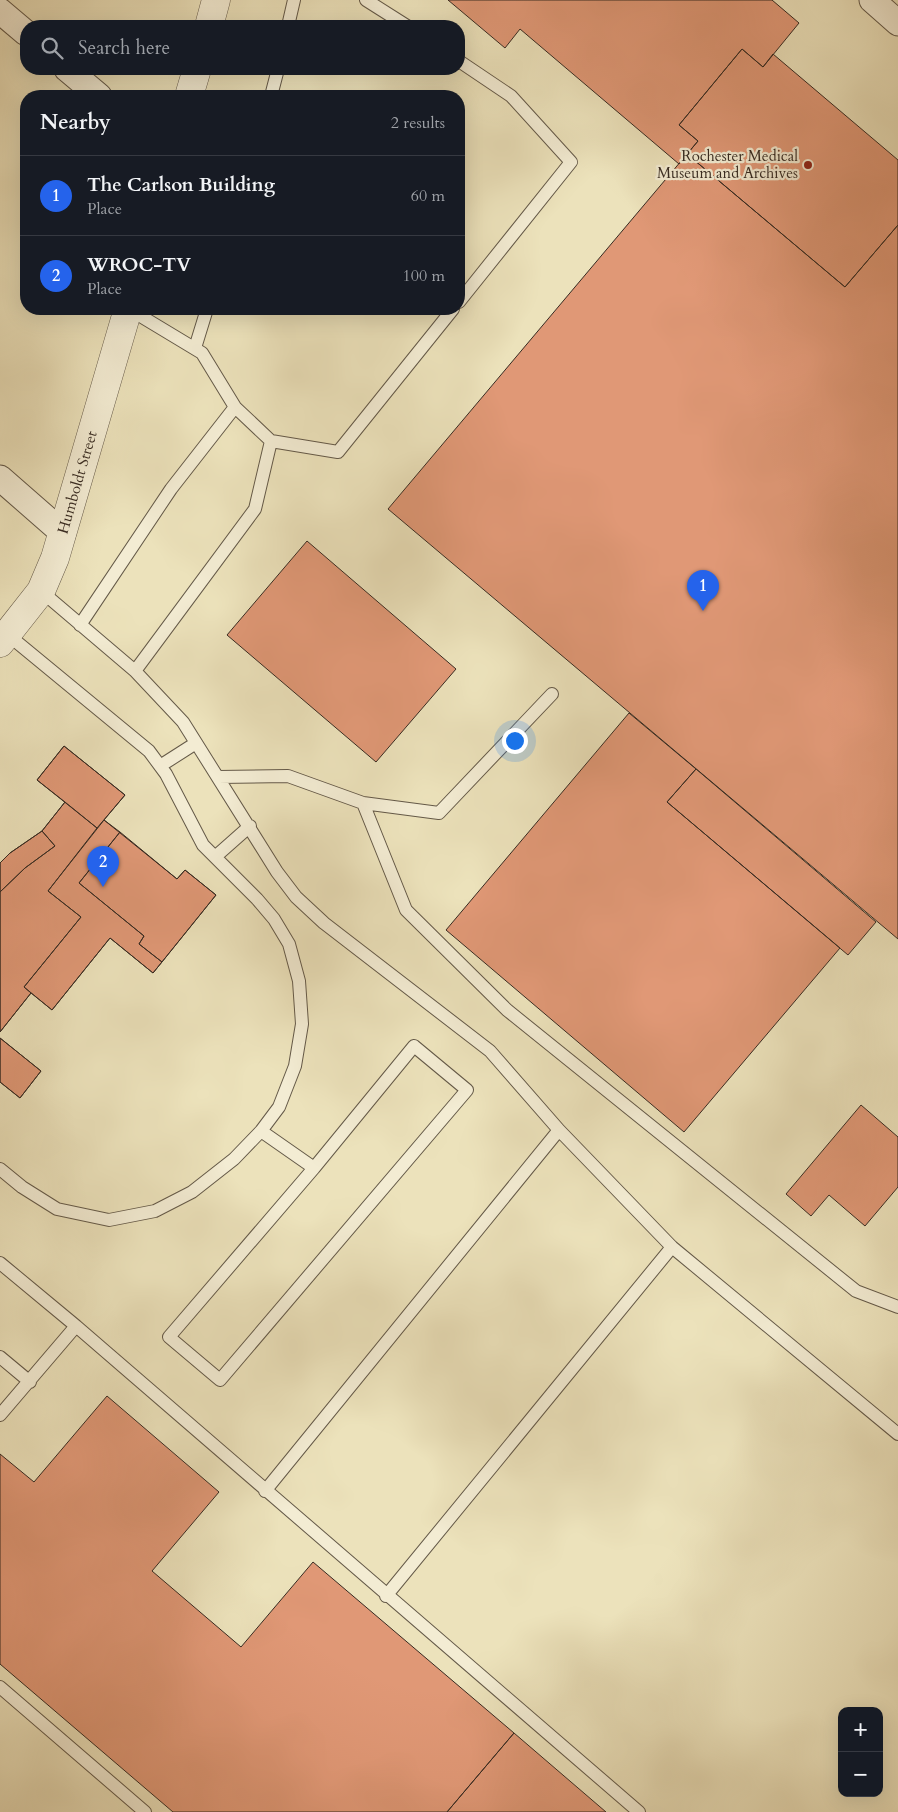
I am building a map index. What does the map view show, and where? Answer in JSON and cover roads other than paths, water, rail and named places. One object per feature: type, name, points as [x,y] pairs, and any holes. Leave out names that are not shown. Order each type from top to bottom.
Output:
[{"type":"street","points":[[210,20],[216,0]]},
{"type":"street","points":[[872,0],[898,23]]},
{"type":"street","points":[[0,11],[20,28]]},
{"type":"street","points":[[74,75],[92,90]]},
{"type":"street","points":[[191,90],[195,75]]},
{"type":"street","name":"Humboldt Street","points":[[3,639],[41,591],[63,532],[127,315]]},
{"type":"street","points":[[0,478],[63,532]]},
{"type":"lane","points":[[289,20],[294,0]]},
{"type":"lane","points":[[366,0],[398,20]]},
{"type":"lane","points":[[465,65],[510,96],[571,162],[465,294]]},
{"type":"lane","points":[[273,90],[276,75]]},
{"type":"lane","points":[[139,315],[202,352],[235,407],[271,441],[338,452],[448,315]]},
{"type":"lane","points":[[195,348],[205,315]]},
{"type":"lane","points":[[80,625],[171,489],[235,407]]},
{"type":"lane","points":[[135,671],[255,509],[271,441]]},
{"type":"lane","points":[[41,591],[135,671],[183,722],[250,826],[277,872],[296,897],[324,923],[490,1051],[560,1130],[672,1247],[898,1434]]},
{"type":"lane","points":[[0,1169],[22,1188],[57,1209],[109,1220],[155,1211],[192,1192],[234,1159],[261,1131],[279,1107],[295,1066],[302,1024],[299,981],[289,944],[274,919],[203,846],[150,751],[3,639]]},
{"type":"lane","points":[[218,776],[288,776],[363,803],[438,813],[552,694]]},
{"type":"lane","points":[[160,766],[196,743]]},
{"type":"lane","points":[[363,803],[406,910],[507,1010],[856,1292],[897,1309]]},
{"type":"lane","points":[[215,858],[250,826]]},
{"type":"lane","points":[[414,1046],[467,1090],[220,1380],[169,1337],[314,1168],[414,1046]]},
{"type":"lane","points":[[265,1491],[560,1130]]},
{"type":"lane","points":[[261,1131],[314,1168]]},
{"type":"lane","points":[[386,1596],[672,1247]]},
{"type":"lane","points":[[0,1263],[76,1326],[638,1812]]},
{"type":"lane","points":[[0,1415],[76,1326]]},
{"type":"lane","points":[[0,1357],[30,1382]]},
{"type":"lane","points":[[0,1687],[145,1812]]},
{"type":"place","name":"Rochester Medical Museum and Archives","points":[[808,165]]},
{"type":"place","name":"The Carlson Building","points":[[703,611]]},
{"type":"place","name":"WROC-TV","points":[[103,887]]}]
